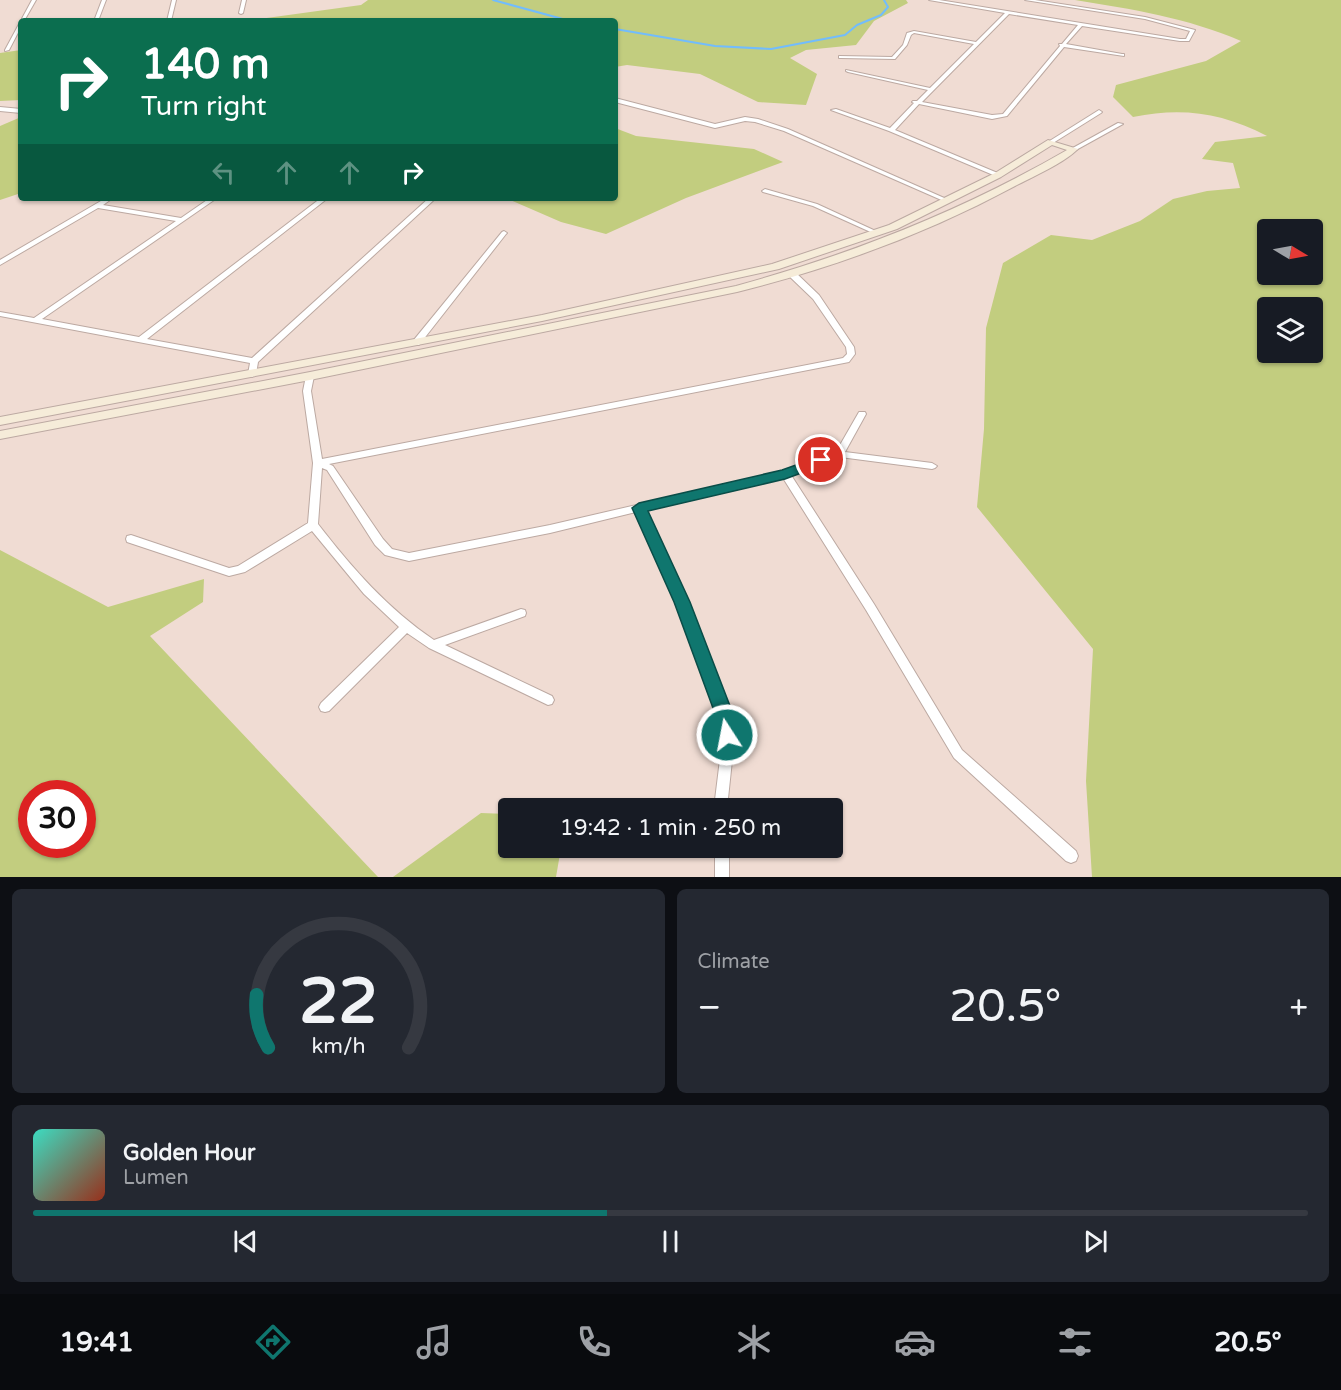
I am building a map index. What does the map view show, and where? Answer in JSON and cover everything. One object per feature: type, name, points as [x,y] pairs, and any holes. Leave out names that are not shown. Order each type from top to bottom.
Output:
[{"type":"street","points":[[24,18],[34,0]]},
{"type":"street","points":[[97,18],[104,0]]},
{"type":"street","points":[[170,18],[174,0]]},
{"type":"street","points":[[241,13],[244,0]]},
{"type":"street","points":[[932,0],[1180,40],[1187,40],[1194,30],[1145,18],[1027,0]]},
{"type":"street","points":[[960,4],[965,0]]},
{"type":"street","points":[[891,130],[915,102],[1008,12]]},
{"type":"street","points":[[915,102],[992,117],[1005,115],[1061,45],[1081,24]]},
{"type":"street","points":[[7,50],[18,29]]},
{"type":"street","points":[[841,57],[894,58],[905,45],[909,34],[914,32],[976,43]]},
{"type":"street","points":[[13,44],[18,44]]},
{"type":"street","points":[[1061,45],[1122,55]]},
{"type":"street","points":[[848,71],[930,89]]},
{"type":"street","points":[[618,101],[716,126],[726,126],[745,119],[756,120],[786,130],[948,201]]},
{"type":"street","points":[[0,109],[18,111]]},
{"type":"street","points":[[834,110],[891,130],[998,175]]},
{"type":"street","points":[[0,435],[310,376],[416,343],[702,285],[775,267],[877,233],[948,201],[998,175],[1099,112]]},
{"type":"street","points":[[0,421],[252,374],[377,356],[668,304],[792,274],[892,240],[946,217],[1120,124]]},
{"type":"street","points":[[1051,142],[1074,149]]},
{"type":"street","points":[[765,191],[815,205],[877,233]]},
{"type":"street","points":[[0,263],[105,201]]},
{"type":"street","points":[[36,320],[210,201]]},
{"type":"street","points":[[141,340],[321,201]]},
{"type":"street","points":[[252,374],[254,361],[430,201]]},
{"type":"street","points":[[97,206],[182,220]]},
{"type":"street","points":[[416,343],[504,233]]},
{"type":"street","points":[[318,463],[846,360],[850,354],[850,347],[816,297],[792,274]]},
{"type":"street","points":[[0,314],[254,361]]},
{"type":"street","points":[[310,376],[307,391],[318,463],[313,525],[344,566],[405,628],[433,645],[548,700]]},
{"type":"street","points":[[839,454],[862,414]]},
{"type":"street","points":[[318,463],[330,468],[379,542],[389,552],[398,556],[425,556],[639,508],[785,474],[839,454],[932,466]]},
{"type":"street","points":[[785,474],[870,607],[958,754],[1071,856]]},
{"type":"street","points":[[639,508],[682,602],[726,719],[728,751],[723,798]]},
{"type":"street","points":[[131,539],[229,572],[241,569],[313,525]]},
{"type":"street","points":[[433,645],[521,613]]},
{"type":"street","points":[[326,707],[405,628]]},
{"type":"street","points":[[722,858],[722,877]]},
{"type":"green space","points":[[368,0],[906,0],[908,3],[874,21],[856,45],[806,50],[790,58],[817,74],[806,105],[758,102],[700,74],[627,65],[618,66],[618,18],[267,18],[361,5]]},
{"type":"green space","points":[[1075,0],[1341,0],[1341,877],[1092,877],[1086,781],[1093,649],[977,507],[984,429],[986,328],[1003,263],[1051,235],[1092,240],[1140,221],[1173,199],[1207,191],[1240,188],[1233,163],[1202,159],[1215,142],[1267,136],[1234,122],[1202,114],[1169,113],[1133,117],[1113,97],[1116,85],[1206,61],[1241,41],[1201,26],[1138,11]]},
{"type":"green space","points":[[18,50],[18,100],[0,101],[0,53]]},
{"type":"green space","points":[[18,118],[18,194],[0,200],[0,126]]},
{"type":"green space","points":[[618,129],[636,136],[754,149],[783,162],[686,198],[606,234],[561,222],[513,201],[618,201]]},
{"type":"green space","points":[[0,550],[108,607],[204,579],[203,602],[150,636],[378,877],[0,877]]},
{"type":"green space","points":[[481,813],[498,814],[498,858],[559,858],[556,877],[393,877]]},
{"type":"waterway","points":[[493,0],[559,18]]},
{"type":"waterway","points":[[618,30],[715,46],[771,49],[845,35],[857,25],[881,15],[888,7],[884,0]]},
{"type":"route","points":[[727,735],[726,719],[682,602],[639,508],[785,474],[821,460]]}]
